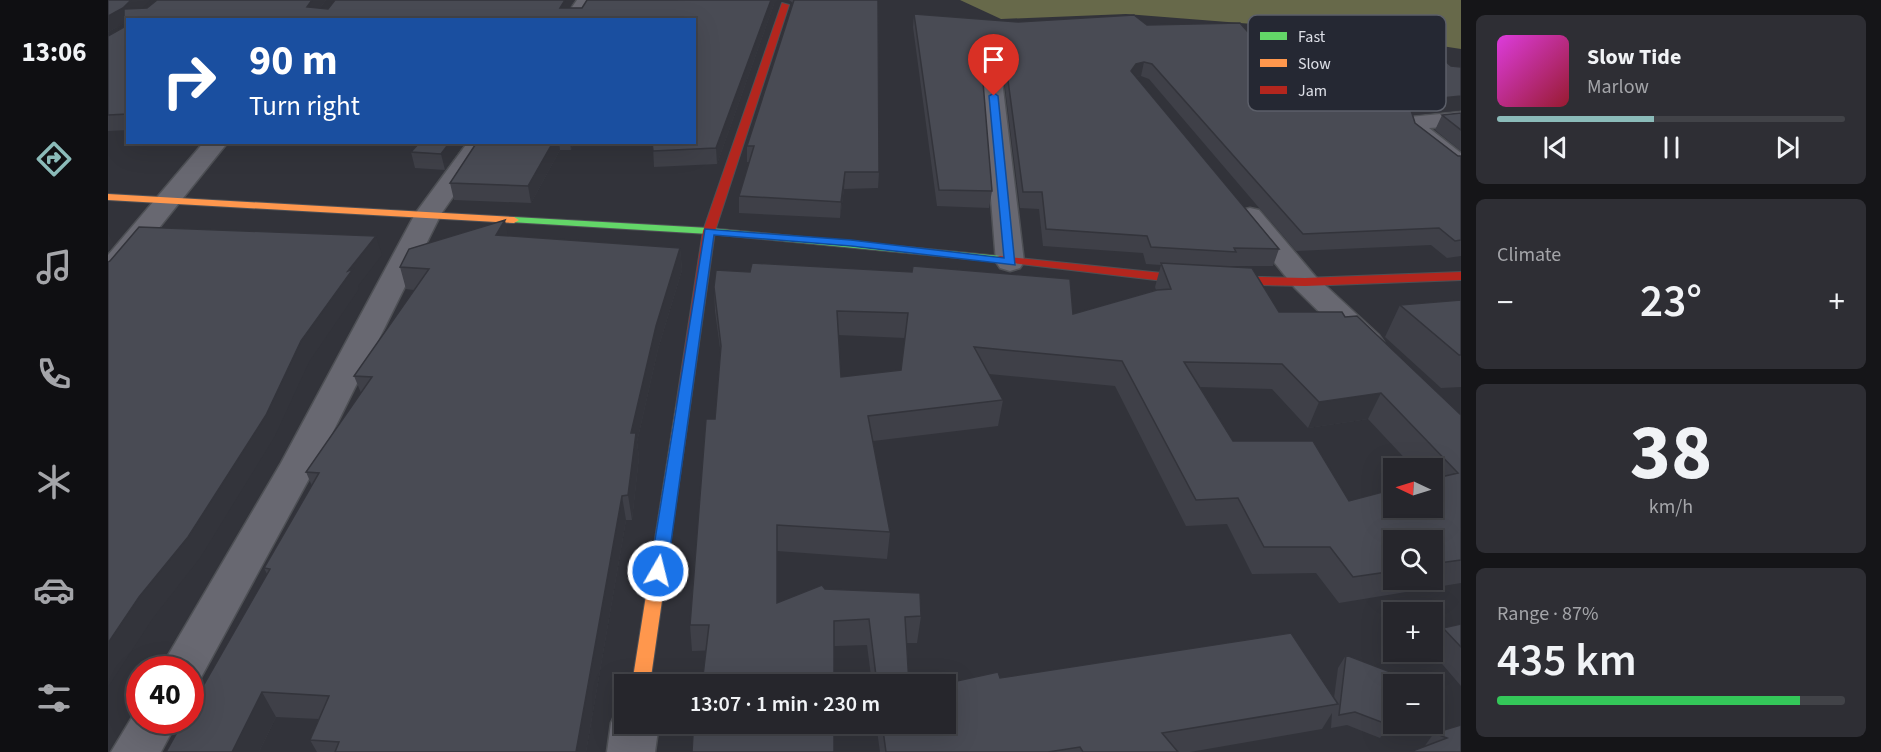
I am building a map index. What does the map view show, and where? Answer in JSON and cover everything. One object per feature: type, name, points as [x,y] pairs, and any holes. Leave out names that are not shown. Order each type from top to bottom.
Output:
[{"type":"main road","points":[[643,674],[709,231],[785,5]]},
{"type":"main road","points":[[108,197],[709,231],[851,243],[1180,279],[1305,282],[1461,276]]},
{"type":"street","points":[[573,18],[586,0]]},
{"type":"street","points":[[991,72],[1010,262]]},
{"type":"street","points":[[1461,119],[1416,122],[1418,132],[1461,165]]},
{"type":"street","points":[[108,273],[215,144]]},
{"type":"street","points":[[189,656],[298,464],[428,214],[479,144]]},
{"type":"street","points":[[1230,192],[1305,282],[1383,356]]},
{"type":"street","points":[[135,752],[145,734]]},
{"type":"street","points":[[631,752],[633,734]]},
{"type":"green space","points":[[960,0],[1461,0],[1461,49],[1446,47],[1446,15],[1248,15],[1248,24],[1126,14],[1001,19]]},
{"type":"building","points":[[108,0],[131,0],[123,8],[108,16]]},
{"type":"building","points":[[157,0],[312,0],[307,7],[328,9],[335,0],[565,0],[560,8],[582,8],[587,0],[771,0],[716,148],[653,151],[652,144],[696,144],[696,18],[126,18],[126,114],[108,115],[108,36],[124,27],[124,9],[147,8]]},
{"type":"building","points":[[794,0],[878,0],[879,172],[845,172],[841,202],[739,196],[754,146],[747,146]]},
{"type":"building","points":[[914,14],[1018,22],[1134,15],[1147,25],[1240,23],[1248,32],[1248,111],[1411,111],[1415,123],[1461,156],[1461,240],[1455,241],[1439,228],[1303,234],[1152,64],[1144,62],[1136,64],[1131,71],[1279,249],[1234,248],[1236,252],[1151,247],[1147,236],[1046,229],[1042,192],[1023,192],[1005,58],[1001,52],[993,50],[985,52],[981,58],[992,191],[939,190]]},
{"type":"building","points":[[1446,62],[1451,66],[1461,67],[1461,96],[1446,98]]},
{"type":"building","points":[[1461,113],[1461,130],[1442,115]]},
{"type":"building","points":[[418,144],[448,144],[441,154],[411,152]]},
{"type":"building","points":[[476,144],[552,144],[528,186],[450,183]]},
{"type":"building","points":[[505,220],[496,235],[680,248],[656,326],[631,433],[636,433],[628,495],[622,496],[576,752],[335,752],[339,742],[310,740],[329,696],[262,692],[232,752],[166,752],[176,734],[204,734],[204,684],[270,569],[264,568],[319,473],[306,472],[372,377],[354,376],[429,269],[400,267],[409,249]]},
{"type":"building","points":[[139,227],[376,236],[348,271],[353,269],[301,341],[266,415],[188,537],[139,597],[108,643],[108,262]]},
{"type":"building","points":[[752,263],[912,272],[913,266],[1070,279],[1073,314],[1157,290],[1171,289],[1161,263],[1252,268],[1279,312],[1342,312],[1345,317],[1357,316],[1461,415],[1461,560],[1443,562],[1443,530],[1383,530],[1383,573],[1353,577],[1330,547],[1264,547],[1238,498],[1196,500],[1122,361],[974,347],[1003,400],[868,416],[890,532],[777,525],[777,603],[822,585],[825,589],[920,593],[921,616],[905,617],[908,674],[876,674],[869,619],[834,621],[834,674],[703,674],[709,625],[690,625],[706,419],[715,419],[721,346],[714,287],[716,270],[750,272]],"holes":[[[837,311],[908,313],[901,370],[841,377]],[[1184,362],[1282,364],[1319,402],[1381,393],[1458,473],[1443,476],[1443,518],[1383,518],[1383,492],[1349,501],[1313,441],[1233,441]]]},
{"type":"building","points":[[1461,300],[1461,355],[1400,305]]},
{"type":"building","points":[[1461,624],[1461,647],[1443,628]]},
{"type":"building","points":[[1291,633],[1338,704],[1162,733],[1178,752],[1083,752],[1080,747],[1048,752],[886,752],[884,734],[956,734],[956,681],[998,672],[1000,678]]},
{"type":"building","points":[[1346,655],[1393,673],[1383,674],[1383,723],[1355,712],[1339,715]]},
{"type":"building","points":[[1461,725],[1461,752],[1410,752],[1447,738],[1437,734],[1443,734],[1443,730]]},
{"type":"building","points":[[693,734],[834,734],[834,752],[692,752]]},
{"type":"traffic: fast","points":[[514,220],[709,231],[1000,259]]},
{"type":"traffic: slow","points":[[108,197],[514,220]]},
{"type":"traffic: slow","points":[[643,674],[683,406]]},
{"type":"traffic: jam","points":[[683,406],[709,231],[785,5]]},
{"type":"traffic: jam","points":[[1000,259],[1181,279],[1305,282],[1461,276]]},
{"type":"route","points":[[658,571],[709,231],[851,243],[1010,262],[994,96]]}]
